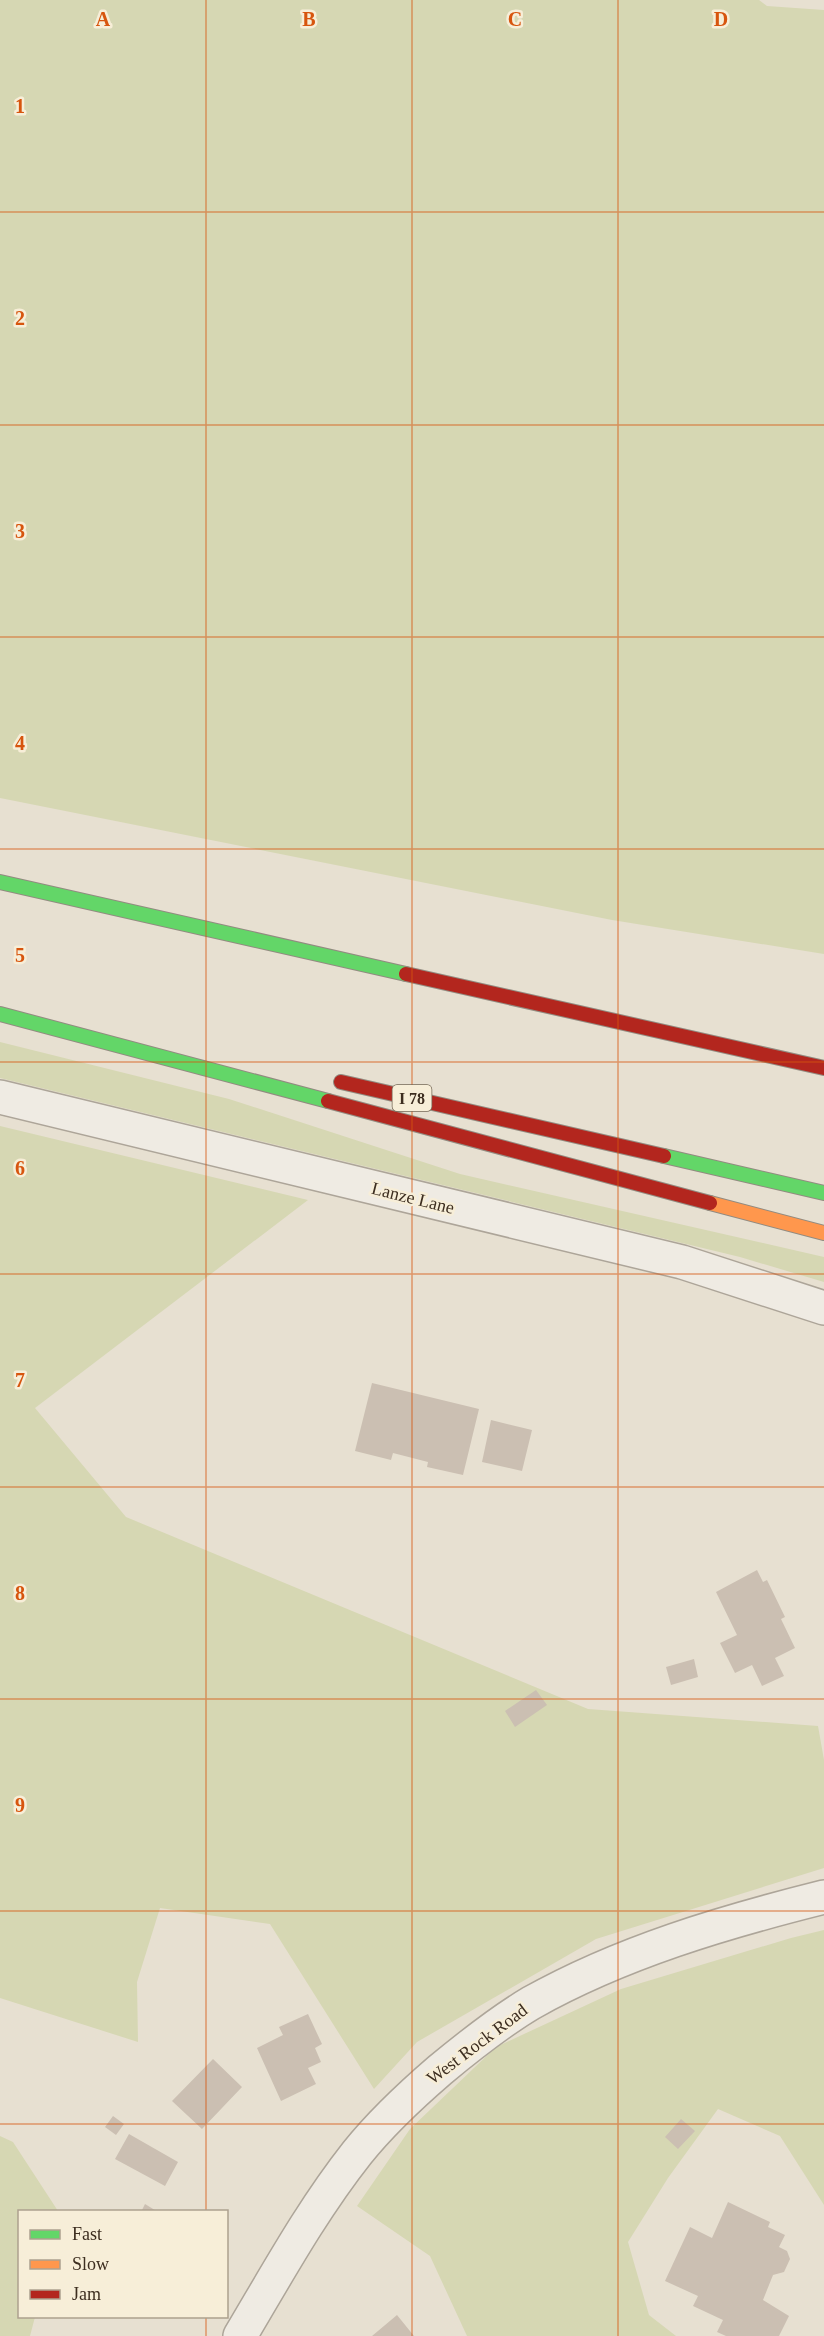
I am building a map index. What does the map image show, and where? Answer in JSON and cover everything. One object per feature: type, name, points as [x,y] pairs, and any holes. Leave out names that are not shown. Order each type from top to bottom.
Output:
[{"type":"highway","points":[[0,875],[215,916]]},
{"type":"highway","points":[[0,882],[824,1068]]},
{"type":"highway","points":[[0,1003],[93,1024]]},
{"type":"highway","points":[[0,1014],[824,1233]]},
{"type":"highway","name":"I 78","points":[[325,1078],[824,1193]]},
{"type":"street","name":"Lanze Lane","points":[[0,1097],[682,1263],[824,1308]]},
{"type":"street","name":"West Rock Road","points":[[240,2336],[323,2199],[358,2151],[414,2092],[478,2039],[530,2004],[586,1975],[644,1951],[774,1909],[824,1897]]},
{"type":"green space","points":[[0,0],[759,0],[767,6],[824,10],[824,954],[612,920],[0,798]]},
{"type":"green space","points":[[0,1042],[229,1099],[460,1174],[824,1257],[824,1282],[740,1257],[0,1078]]},
{"type":"green space","points":[[0,1126],[308,1200],[35,1408],[126,1517],[588,1709],[818,1726],[824,1760],[824,1868],[596,1939],[417,2042],[374,2089],[270,1924],[160,1908],[137,1982],[138,2042],[0,1998]]},
{"type":"green space","points":[[824,1930],[824,2205],[780,2136],[718,2109],[668,2178],[628,2242],[649,2315],[676,2336],[467,2336],[430,2256],[357,2206],[410,2129],[496,2047],[621,1989]]},
{"type":"green space","points":[[0,2136],[13,2142],[57,2210],[18,2210],[18,2318],[35,2318],[30,2336],[0,2336]]},
{"type":"building","points":[[372,1383],[479,1409],[463,1475],[427,1467],[428,1462],[393,1453],[391,1460],[355,1451]]},
{"type":"building","points":[[491,1420],[532,1430],[522,1471],[482,1462]]},
{"type":"building","points":[[757,1570],[763,1582],[767,1580],[785,1617],[781,1619],[795,1648],[775,1658],[784,1676],[762,1686],[752,1665],[735,1673],[720,1643],[737,1635],[716,1592]]},
{"type":"building","points":[[694,1659],[698,1677],[671,1685],[666,1667]]},
{"type":"building","points":[[536,1690],[547,1705],[515,1727],[505,1711]]},
{"type":"building","points":[[308,2014],[322,2044],[315,2048],[321,2062],[308,2068],[316,2084],[281,2101],[257,2048],[283,2035],[279,2027]]},
{"type":"building","points":[[213,2059],[242,2087],[202,2129],[172,2101]]},
{"type":"building","points":[[113,2116],[124,2124],[116,2135],[105,2127]]},
{"type":"building","points":[[681,2119],[695,2131],[678,2149],[665,2137]]},
{"type":"building","points":[[129,2134],[178,2162],[165,2186],[115,2159]]},
{"type":"building","points":[[728,2202],[770,2222],[768,2227],[785,2235],[779,2247],[787,2251],[790,2259],[784,2272],[773,2275],[763,2300],[789,2316],[779,2336],[726,2336],[717,2332],[723,2320],[693,2306],[698,2296],[665,2281],[690,2227],[712,2238]]},
{"type":"building","points":[[145,2204],[155,2210],[142,2210]]},
{"type":"building","points":[[397,2315],[414,2336],[372,2336]]},
{"type":"traffic: fast","points":[[0,882],[406,974]]},
{"type":"traffic: fast","points":[[0,1014],[328,1101]]},
{"type":"traffic: fast","points":[[664,1156],[824,1193]]},
{"type":"traffic: slow","points":[[710,1203],[824,1233]]},
{"type":"traffic: jam","points":[[406,974],[824,1068]]},
{"type":"traffic: jam","points":[[341,1082],[664,1156]]},
{"type":"traffic: jam","points":[[328,1101],[710,1203]]}]
